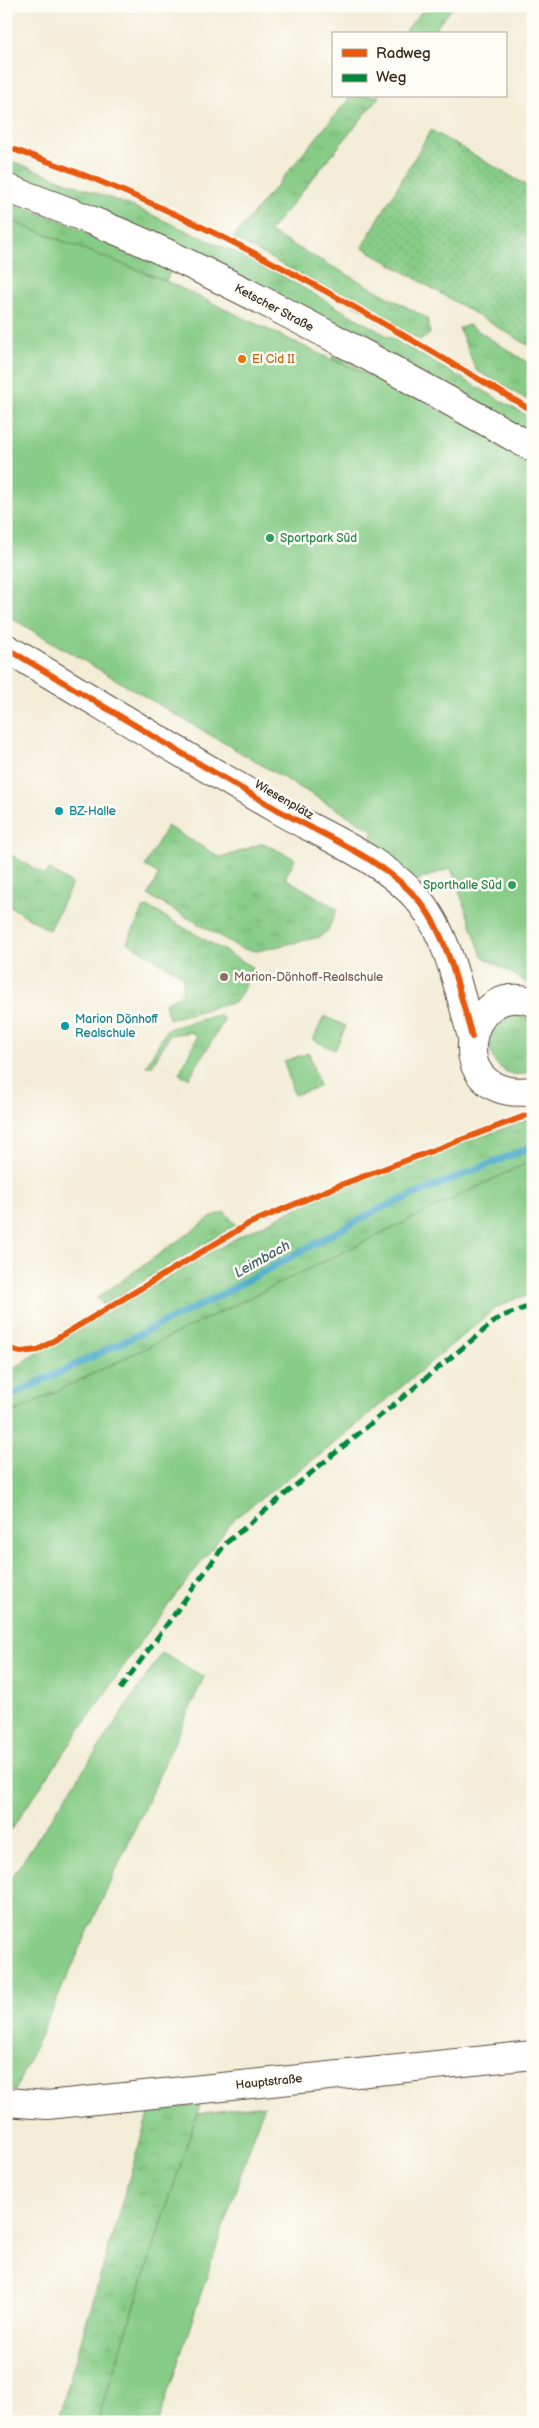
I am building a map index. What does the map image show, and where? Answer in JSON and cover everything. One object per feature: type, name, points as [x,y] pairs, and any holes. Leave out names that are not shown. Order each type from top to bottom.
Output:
[{"type":"street","name":"Ketscher Straße","points":[[6,188],[72,212],[183,261],[439,395],[533,448]]},
{"type":"street","name":"Wiesenplätz","points":[[6,648],[279,810],[385,869],[406,886],[423,905],[441,935],[472,1037],[472,1060],[479,1073],[491,1085],[512,1093],[533,1091]]},
{"type":"street","name":"Wiesenplätz","points":[[472,1037],[478,1020],[493,1005],[506,1000],[524,999],[533,1002]]},
{"type":"street","name":"Hauptstraße","points":[[6,2102],[47,2105],[533,2054]]},
{"type":"green space","points":[[426,6],[454,6],[433,32],[405,32]]},
{"type":"green space","points":[[349,98],[378,98],[269,232],[427,318],[430,334],[420,340],[233,238]]},
{"type":"green space","points":[[431,130],[533,189],[533,348],[362,247]]},
{"type":"green space","points":[[6,159],[134,207],[263,265],[533,419],[533,434],[6,177]]},
{"type":"green space","points":[[6,201],[57,219],[172,269],[166,281],[6,219]]},
{"type":"green space","name":"Sportpark Süd","points":[[6,219],[166,281],[326,357],[401,389],[533,461],[533,986],[482,956],[451,868],[418,880],[366,845],[374,831],[6,615]]},
{"type":"green space","points":[[469,325],[533,366],[533,403],[476,370],[459,328]]},
{"type":"green space","points":[[335,353],[351,361],[365,376],[332,358]]},
{"type":"green space","points":[[167,826],[221,858],[263,843],[295,859],[285,878],[337,909],[328,930],[320,937],[257,951],[242,949],[148,895],[159,874],[145,866]]},
{"type":"green space","points":[[6,852],[45,875],[49,869],[72,884],[49,930],[6,904]]},
{"type":"green space","points":[[148,907],[251,966],[252,974],[236,1002],[169,1019],[165,1003],[182,994],[183,976],[127,942],[144,908]]},
{"type":"green space","points":[[517,1014],[533,1018],[533,1070],[520,1075],[508,1073],[499,1066],[492,1056],[490,1044],[492,1032],[501,1022]]},
{"type":"green space","points":[[213,1016],[220,1016],[224,1019],[223,1023],[189,1078],[179,1074],[197,1037],[191,1032],[170,1035],[152,1066],[146,1066],[167,1029]]},
{"type":"green space","points":[[324,1016],[346,1026],[335,1050],[313,1040]]},
{"type":"green space","points":[[309,1053],[319,1087],[294,1095],[284,1061]]},
{"type":"green space","points":[[533,1118],[533,1160],[6,1416],[6,1374],[37,1353],[240,1236],[345,1185]]},
{"type":"green space","points":[[533,1160],[533,1295],[517,1298],[494,1309],[330,1447],[235,1518],[141,1641],[6,1837],[6,1416]]},
{"type":"green space","points":[[225,1212],[236,1225],[103,1305],[97,1298],[213,1216]]},
{"type":"green space","points":[[162,1653],[204,1677],[15,2091],[6,2088],[6,1886]]},
{"type":"green space","points":[[200,2105],[97,2422],[57,2422],[149,2111]]},
{"type":"green space","points":[[264,2105],[158,2422],[97,2422],[197,2114]]},
{"type":"waterway","name":"Leimbach","points":[[6,1398],[213,1299],[379,1209],[533,1146]]},
{"type":"marked path","points":[[120,1689],[226,1543],[500,1317],[533,1305]]},
{"type":"cycle path","points":[[6,147],[75,172],[143,200],[210,231],[342,300],[533,411]]},
{"type":"cycle path","points":[[6,648],[280,811],[374,862],[407,888],[431,917],[439,933],[458,985],[472,1037]]},
{"type":"cycle path","points":[[6,1348],[21,1352],[38,1350],[248,1224],[335,1187],[533,1113]]},
{"type":"place","name":"El Cid II","points":[[242,359]]},
{"type":"place","name":"Sportpark Süd","points":[[270,538]]},
{"type":"place","name":"BZ-Halle","points":[[59,811]]},
{"type":"place","name":"Sporthalle Süd","points":[[512,885]]},
{"type":"place","name":"Marion-Dönhoff-Realschule","points":[[224,977]]},
{"type":"place","name":"Marion Dönhoff Realschule","points":[[65,1026]]}]
